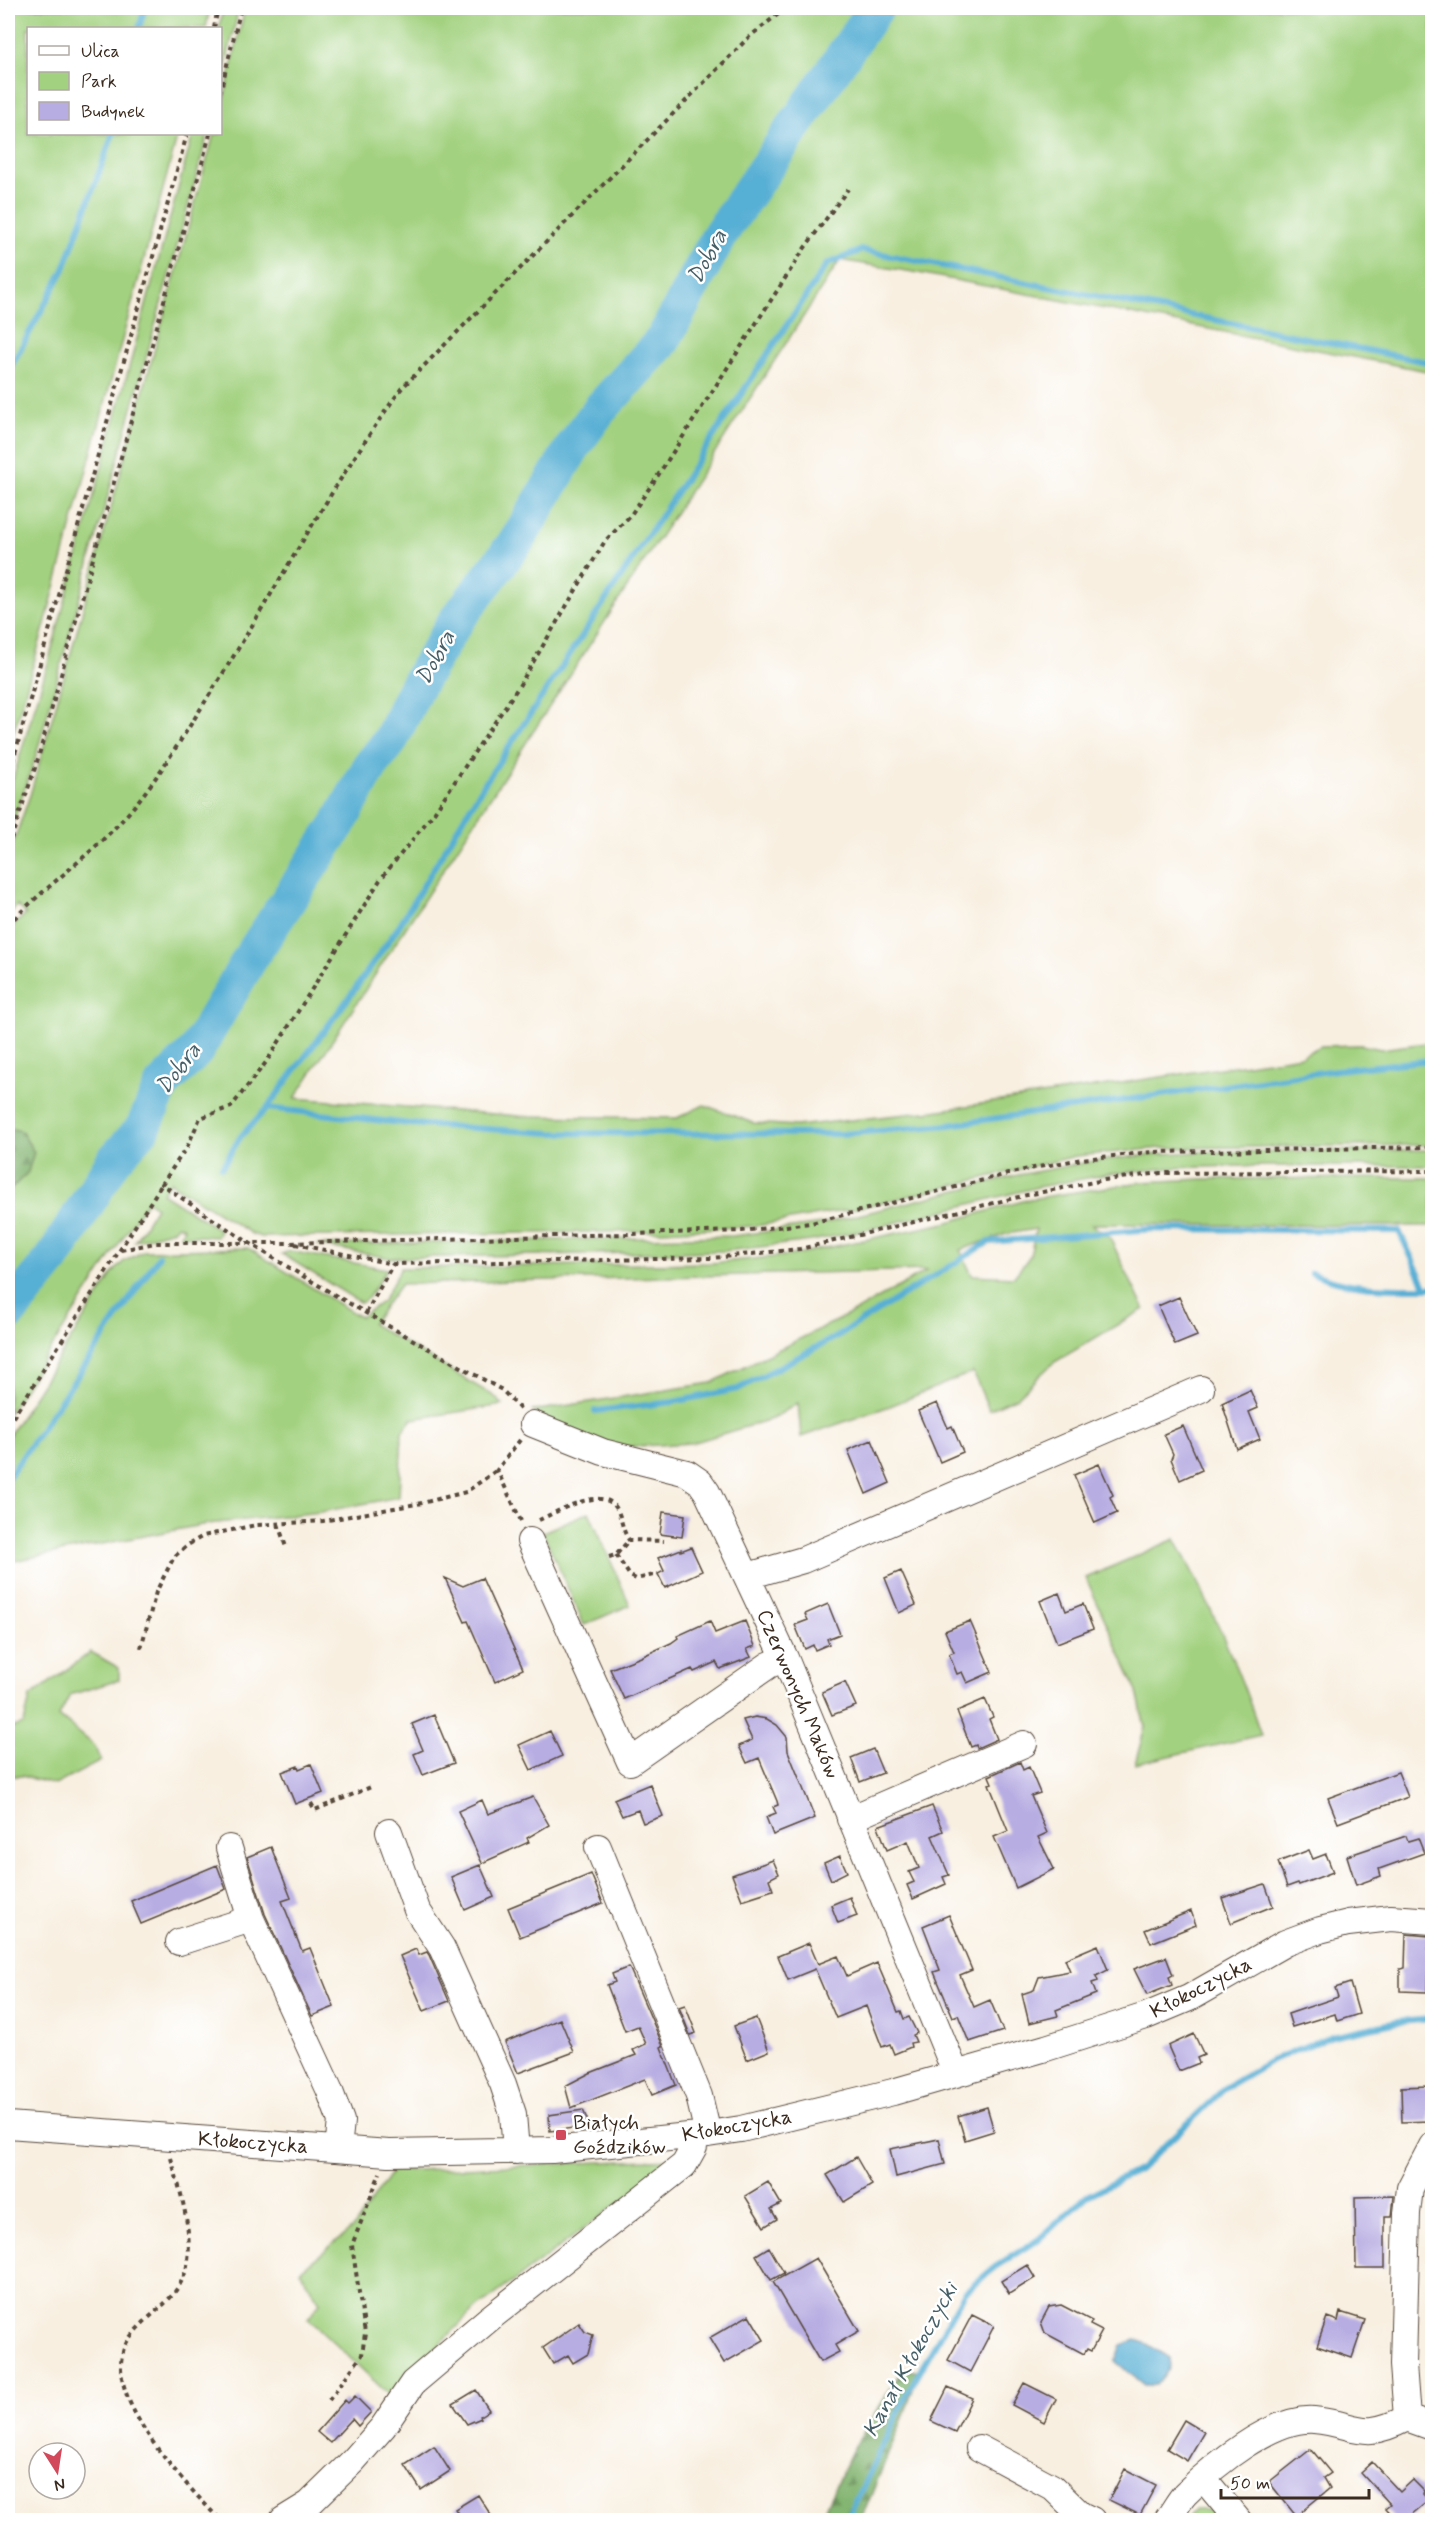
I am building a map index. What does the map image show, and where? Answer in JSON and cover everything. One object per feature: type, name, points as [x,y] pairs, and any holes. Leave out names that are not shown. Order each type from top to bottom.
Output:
[{"type":"street","points":[[748,1576],[803,1560],[1201,1389]]},
{"type":"street","name":"Czerwonych Maków","points":[[533,1424],[603,1452],[687,1473],[700,1482],[707,1492],[748,1576],[784,1658],[956,2074]]},
{"type":"street","points":[[534,1531],[630,1762],[769,1665],[784,1658]]},
{"type":"street","points":[[850,1819],[1024,1744]]},
{"type":"street","points":[[389,1832],[417,1910],[442,1948],[503,2084],[513,2114],[516,2151]]},
{"type":"street","points":[[283,2520],[309,2504],[330,2485],[383,2427],[413,2383],[684,2165],[701,2135],[699,2096],[598,1847]]},
{"type":"street","points":[[229,1848],[251,1919],[330,2089],[341,2121],[338,2149]]},
{"type":"street","name":"Kłokoczycka","points":[[8,2125],[389,2153],[552,2150],[701,2135],[858,2101],[956,2074],[1146,2016],[1189,1998],[1285,1943],[1320,1930],[1348,1923],[1391,1918],[1432,1921]]},
{"type":"street","points":[[179,1942],[251,1919]]},
{"type":"street","points":[[1407,2418],[1403,2365],[1407,2213],[1410,2188],[1432,2146]]},
{"type":"street","points":[[1167,2520],[1184,2496],[1203,2478],[1236,2452],[1274,2428],[1292,2421],[1313,2420],[1357,2430],[1377,2431],[1407,2418],[1432,2427]]},
{"type":"street","points":[[979,2448],[1052,2487],[1081,2515],[1092,2520]]},
{"type":"street","points":[[1203,2478],[1238,2520]]},
{"type":"path","points":[[214,27],[218,8]]},
{"type":"path","points":[[222,85],[241,8]]},
{"type":"path","points":[[8,925],[20,912],[57,882],[129,812],[163,768],[241,645],[367,436],[401,389],[748,37],[786,8]]},
{"type":"path","points":[[8,779],[187,135]]},
{"type":"path","points":[[8,848],[37,762],[210,135]]},
{"type":"path","points":[[8,1425],[188,1145],[200,1118],[231,1107],[267,1061],[380,880],[433,814],[519,686],[605,541],[630,516],[649,489],[804,249],[848,189]]},
{"type":"path","points":[[121,1250],[155,1243],[290,1243],[742,1232],[812,1223],[1028,1169],[1082,1160],[1153,1152],[1432,1147]]},
{"type":"path","points":[[290,1243],[393,1264],[712,1258],[800,1249],[1027,1195],[1161,1173],[1432,1171]]},
{"type":"path","points":[[141,1648],[156,1592],[174,1557],[186,1546],[203,1536],[231,1529],[323,1521],[422,1503],[466,1492],[497,1470],[533,1424],[502,1390],[366,1313],[250,1242],[162,1184]]},
{"type":"path","points":[[366,1313],[393,1264]]},
{"type":"path","points":[[497,1470],[534,1531],[593,1497],[605,1498],[617,1509],[623,1532],[629,1540]]},
{"type":"path","points":[[278,1524],[286,1547]]},
{"type":"path","points":[[629,1540],[664,1541]]},
{"type":"path","points":[[609,1557],[616,1555],[629,1540]]},
{"type":"path","points":[[616,1555],[630,1576],[636,1579],[657,1574]]},
{"type":"path","points":[[311,1803],[315,1810],[371,1787]]},
{"type":"path","points":[[165,2137],[181,2193],[188,2236],[186,2270],[171,2298],[131,2336],[121,2354],[123,2381],[131,2409],[179,2476],[220,2520]]},
{"type":"path","points":[[329,2400],[362,2355],[366,2333],[352,2245],[389,2153]]},
{"type":"green space","points":[[8,8],[210,8],[206,27],[27,27],[27,135],[178,135],[8,752]]},
{"type":"green space","points":[[223,8],[239,8],[222,81],[222,27],[219,27]]},
{"type":"green space","points":[[245,8],[870,8],[803,101],[735,206],[642,364],[610,394],[583,427],[516,540],[438,641],[391,736],[220,1000],[203,1036],[168,1063],[150,1090],[138,1119],[106,1150],[96,1175],[8,1306],[8,930],[26,914],[17,905],[8,916],[8,858],[30,795],[70,656],[214,135],[222,135],[222,108]]},
{"type":"green space","points":[[881,8],[1432,8],[1432,372],[840,260],[295,1098],[519,1116],[677,1118],[704,1105],[754,1123],[796,1126],[934,1111],[1301,1056],[1321,1046],[1361,1045],[1381,1049],[1432,1042],[1432,1145],[1161,1148],[1076,1156],[858,1208],[756,1226],[661,1231],[261,1237],[252,1234],[175,1186],[171,1181],[162,1193],[220,1230],[217,1237],[180,1235],[184,1228],[178,1225],[173,1230],[135,1241],[156,1207],[147,1201],[8,1414],[8,1338],[12,1330],[86,1224],[118,1169],[149,1126],[175,1080],[207,1044],[284,912],[376,775],[419,692],[458,629],[516,549],[593,430],[618,397],[662,350],[681,311],[717,251],[827,92]]},
{"type":"green space","points":[[193,135],[208,135],[35,759],[8,837],[8,795],[48,663]]},
{"type":"green space","points":[[8,1128],[21,1131],[34,1152],[28,1172],[8,1192]]},
{"type":"green space","points":[[1432,1150],[1432,1166],[1236,1166],[1168,1168],[1109,1174],[1038,1187],[870,1229],[811,1241],[725,1251],[389,1258],[317,1245],[733,1236],[822,1224],[1018,1175],[1094,1161],[1202,1152]]},
{"type":"green space","points":[[1432,1178],[1432,1226],[1091,1224],[1110,1238],[1144,1309],[1053,1363],[1017,1397],[989,1410],[973,1372],[890,1406],[801,1437],[798,1403],[772,1419],[692,1443],[624,1447],[560,1430],[532,1411],[711,1383],[858,1310],[928,1270],[401,1284],[372,1324],[494,1396],[503,1405],[412,1419],[402,1432],[399,1497],[321,1512],[207,1524],[8,1562],[8,1437],[113,1273],[123,1262],[144,1251],[248,1248],[360,1317],[383,1301],[401,1268],[712,1263],[793,1255],[945,1223],[1030,1199],[1141,1182],[1203,1179]],"holes":[[[1036,1229],[1030,1256],[1014,1277],[972,1275],[960,1250],[1006,1234]]]},
{"type":"green space","points":[[289,1251],[387,1269],[369,1297],[361,1303],[282,1254]]},
{"type":"green space","points":[[589,1512],[630,1605],[584,1625],[543,1532]]},
{"type":"green space","points":[[1175,1539],[1223,1635],[1261,1735],[1135,1764],[1145,1727],[1137,1691],[1086,1578]]},
{"type":"green space","points":[[91,1652],[119,1668],[119,1680],[70,1695],[59,1716],[94,1745],[101,1761],[55,1785],[22,1776],[8,1776],[8,1729],[24,1724],[30,1697]]},
{"type":"green space","points":[[672,2159],[673,2163],[473,2311],[389,2395],[308,2318],[320,2303],[300,2271],[355,2226],[392,2171]]},
{"type":"green space","points":[[903,2368],[919,2372],[903,2418],[861,2520],[819,2520],[852,2451]]},
{"type":"green space","points":[[1194,2510],[1213,2510],[1223,2520],[1187,2520]]},
{"type":"water","points":[[1136,2340],[1169,2358],[1170,2368],[1156,2385],[1144,2385],[1115,2361],[1121,2345]]},
{"type":"building","points":[[1179,1297],[1197,1336],[1175,1345],[1158,1306]]},
{"type":"building","points":[[1250,1390],[1258,1408],[1249,1412],[1260,1439],[1237,1449],[1222,1403]]},
{"type":"building","points":[[937,1403],[948,1428],[952,1426],[963,1452],[940,1462],[918,1411]]},
{"type":"building","points":[[1183,1426],[1202,1470],[1180,1480],[1171,1459],[1173,1454],[1164,1434]]},
{"type":"building","points":[[872,1440],[890,1483],[866,1494],[848,1450]]},
{"type":"building","points":[[1099,1464],[1113,1495],[1110,1497],[1117,1513],[1095,1523],[1074,1475]]},
{"type":"building","points":[[663,1512],[685,1515],[682,1537],[660,1534]]},
{"type":"building","points":[[691,1547],[702,1571],[665,1588],[658,1574],[664,1571],[658,1558]]},
{"type":"building","points":[[901,1571],[916,1605],[899,1613],[885,1578]]},
{"type":"building","points":[[445,1578],[463,1586],[482,1578],[523,1669],[495,1682],[468,1621],[465,1622]]},
{"type":"building","points":[[1059,1593],[1066,1611],[1083,1604],[1093,1629],[1057,1643],[1040,1601]]},
{"type":"building","points":[[828,1604],[840,1634],[827,1639],[829,1644],[815,1650],[813,1645],[805,1649],[795,1625],[808,1620],[805,1614]]},
{"type":"building","points":[[710,1621],[715,1633],[745,1621],[755,1646],[747,1649],[751,1657],[720,1669],[716,1662],[694,1672],[692,1669],[624,1699],[610,1669],[671,1643],[678,1638],[677,1636]]},
{"type":"building","points":[[970,1621],[992,1672],[967,1683],[962,1672],[957,1674],[949,1654],[954,1652],[945,1631]]},
{"type":"building","points":[[845,1682],[856,1706],[832,1715],[822,1692]]},
{"type":"building","points":[[985,1699],[993,1717],[989,1719],[997,1739],[977,1748],[976,1745],[971,1747],[957,1711]]},
{"type":"building","points":[[434,1715],[454,1763],[423,1775],[414,1754],[423,1750],[412,1724]]},
{"type":"building","points":[[755,1717],[767,1719],[777,1725],[787,1737],[788,1751],[815,1818],[773,1835],[766,1817],[776,1813],[773,1807],[778,1805],[777,1801],[759,1758],[747,1763],[739,1746],[752,1740],[743,1720]]},
{"type":"building","points":[[550,1731],[562,1756],[531,1770],[519,1745]]},
{"type":"building","points":[[873,1749],[883,1773],[860,1782],[851,1758]]},
{"type":"building","points":[[1020,1762],[1023,1770],[1029,1767],[1040,1793],[1031,1796],[1047,1833],[1038,1837],[1054,1869],[1016,1888],[994,1837],[1008,1831],[989,1784],[992,1783],[989,1776]]},
{"type":"building","points":[[311,1764],[323,1793],[295,1804],[282,1772]]},
{"type":"building","points":[[1398,1772],[1408,1797],[1338,1823],[1328,1798]]},
{"type":"building","points":[[650,1784],[663,1816],[643,1823],[638,1810],[622,1816],[614,1799]]},
{"type":"building","points":[[533,1797],[549,1825],[527,1838],[529,1842],[482,1863],[458,1811],[482,1800],[488,1814]]},
{"type":"building","points":[[932,1806],[943,1831],[932,1836],[949,1875],[943,1877],[946,1884],[913,1899],[907,1885],[914,1882],[909,1872],[919,1868],[908,1841],[887,1850],[878,1826]]},
{"type":"building","points":[[1406,1836],[1408,1841],[1418,1838],[1424,1853],[1379,1869],[1381,1876],[1356,1885],[1347,1856]]},
{"type":"building","points":[[271,1847],[291,1898],[282,1901],[302,1951],[310,1948],[334,2007],[312,2016],[265,1914],[247,1857]]},
{"type":"building","points":[[1309,1850],[1313,1859],[1326,1854],[1333,1872],[1299,1885],[1298,1883],[1287,1887],[1278,1862]]},
{"type":"building","points":[[840,1856],[847,1872],[831,1880],[824,1863]]},
{"type":"building","points":[[773,1860],[779,1874],[769,1879],[773,1890],[742,1900],[732,1875]]},
{"type":"building","points":[[217,1865],[226,1889],[141,1924],[131,1901]]},
{"type":"building","points":[[480,1865],[494,1897],[465,1910],[451,1877]]},
{"type":"building","points":[[591,1874],[603,1903],[520,1937],[508,1908]]},
{"type":"building","points":[[1265,1884],[1273,1906],[1231,1923],[1222,1898]]},
{"type":"building","points":[[850,1897],[857,1916],[838,1923],[831,1905]]},
{"type":"building","points":[[1191,1911],[1196,1925],[1151,1943],[1145,1930]]},
{"type":"building","points":[[949,1915],[972,1970],[960,1975],[974,2007],[990,2000],[1003,2031],[969,2042],[958,2015],[953,2017],[934,1972],[940,1970],[923,1926]]},
{"type":"building","points":[[1406,1934],[1429,1936],[1427,1992],[1400,1991],[1400,1969],[1405,1968]]},
{"type":"building","points":[[809,1943],[818,1964],[838,1956],[847,1976],[877,1963],[898,2012],[901,2011],[904,2019],[909,2017],[917,2033],[913,2035],[916,2042],[910,2043],[911,2047],[894,2054],[890,2044],[882,2047],[866,2006],[836,2018],[815,1969],[788,1980],[778,1956]]},
{"type":"building","points":[[1098,1945],[1108,1970],[1096,1976],[1098,1981],[1092,1983],[1096,1994],[1056,2010],[1058,2016],[1029,2023],[1022,1994],[1034,1990],[1039,1977],[1070,1971],[1065,1959]]},
{"type":"building","points":[[416,1949],[419,1955],[427,1952],[429,1955],[449,2001],[424,2011],[400,1956]]},
{"type":"building","points":[[1166,1957],[1173,1975],[1169,1977],[1172,1985],[1147,1995],[1134,1969]]},
{"type":"building","points":[[629,1967],[663,2046],[661,2047],[676,2085],[652,2095],[645,2079],[571,2108],[565,2086],[590,2073],[636,2055],[633,2050],[646,2044],[638,2026],[625,2031],[607,1985],[615,1982],[612,1974]]},
{"type":"building","points":[[1350,1983],[1359,2014],[1337,2021],[1335,2014],[1292,2027],[1288,2014],[1338,1997],[1335,1988]]},
{"type":"building","points":[[685,2005],[696,2033],[690,2035],[679,2007]]},
{"type":"building","points":[[756,2018],[769,2051],[747,2060],[734,2026]]},
{"type":"building","points":[[560,2019],[574,2052],[518,2073],[505,2042]]},
{"type":"building","points":[[1194,2034],[1204,2055],[1197,2058],[1199,2063],[1179,2071],[1168,2046]]},
{"type":"building","points":[[1429,2086],[1429,2121],[1402,2122],[1401,2087]]},
{"type":"building","points":[[987,2107],[994,2131],[965,2140],[958,2116]]},
{"type":"building","points":[[583,2110],[590,2126],[550,2131],[549,2115]]},
{"type":"building","points":[[939,2139],[945,2164],[896,2177],[890,2149]]},
{"type":"building","points":[[856,2157],[872,2185],[844,2202],[827,2175]]},
{"type":"building","points":[[768,2182],[781,2204],[771,2209],[777,2219],[764,2227],[745,2196]]},
{"type":"building","points":[[1394,2196],[1392,2217],[1385,2217],[1385,2268],[1356,2268],[1355,2197]]},
{"type":"building","points":[[769,2247],[784,2273],[771,2280],[756,2255]]},
{"type":"building","points":[[816,2258],[859,2331],[835,2345],[839,2352],[820,2362],[773,2282]]},
{"type":"building","points":[[1027,2265],[1035,2278],[1009,2294],[1001,2281]]},
{"type":"building","points":[[1061,2305],[1092,2321],[1090,2325],[1102,2331],[1091,2351],[1087,2349],[1084,2354],[1045,2333],[1041,2322],[1049,2307]]},
{"type":"building","points":[[1340,2312],[1365,2320],[1352,2358],[1317,2346],[1327,2317],[1338,2321]]},
{"type":"building","points":[[749,2315],[764,2340],[724,2363],[709,2338]]},
{"type":"building","points":[[972,2315],[994,2326],[970,2372],[948,2360]]},
{"type":"building","points":[[579,2323],[585,2332],[593,2335],[588,2354],[573,2363],[568,2355],[553,2364],[543,2348]]},
{"type":"building","points":[[1024,2383],[1056,2399],[1044,2422],[1012,2405]]},
{"type":"building","points":[[948,2387],[972,2398],[955,2432],[931,2421]]},
{"type":"building","points":[[476,2390],[489,2410],[480,2416],[481,2418],[467,2424],[453,2404]]},
{"type":"building","points":[[355,2396],[371,2412],[358,2426],[352,2419],[330,2443],[317,2432],[345,2400],[348,2403]]},
{"type":"building","points":[[1184,2420],[1204,2432],[1187,2461],[1167,2449]]},
{"type":"building","points":[[434,2446],[450,2471],[421,2490],[405,2465]]},
{"type":"building","points":[[1311,2449],[1331,2473],[1324,2478],[1330,2488],[1296,2516],[1269,2482]]},
{"type":"building","points":[[1372,2462],[1400,2492],[1413,2480],[1424,2491],[1423,2495],[1428,2501],[1405,2520],[1396,2520],[1385,2508],[1390,2504],[1361,2472]]},
{"type":"building","points":[[1125,2469],[1156,2485],[1140,2515],[1109,2500]]},
{"type":"building","points":[[478,2495],[494,2520],[462,2520],[455,2509]]},
{"type":"waterway","points":[[139,27],[145,8]]},
{"type":"waterway","name":"Dobra","points":[[8,1314],[53,1258],[114,1160],[143,1128],[162,1085],[196,1051],[252,955],[340,821],[371,765],[390,741],[415,689],[455,622],[518,539],[574,445],[600,409],[663,340],[720,234],[876,8]]},
{"type":"waterway","points":[[8,372],[64,269],[113,135]]},
{"type":"waterway","points":[[1432,363],[862,250],[827,264],[483,786],[397,929],[267,1108],[411,1124],[551,1133],[841,1134],[949,1125],[1336,1070],[1432,1060]]},
{"type":"waterway","points":[[222,1167],[241,1136],[267,1108]]},
{"type":"waterway","points":[[595,1411],[673,1402],[738,1389],[834,1338],[989,1242],[1152,1229],[1399,1231],[1426,1288],[1432,1287]]},
{"type":"waterway","points":[[8,1478],[159,1256]]},
{"type":"waterway","points":[[1312,1273],[1354,1285],[1426,1288]]},
{"type":"waterway","name":"Kanał Kłokoczycki","points":[[847,2520],[908,2392],[965,2292],[995,2267],[1039,2239],[1087,2196],[1140,2169],[1226,2087],[1274,2059],[1332,2036],[1398,2022],[1432,2019]]},
{"type":"place","name":"Białych Goździków","points":[[561,2135]]}]
